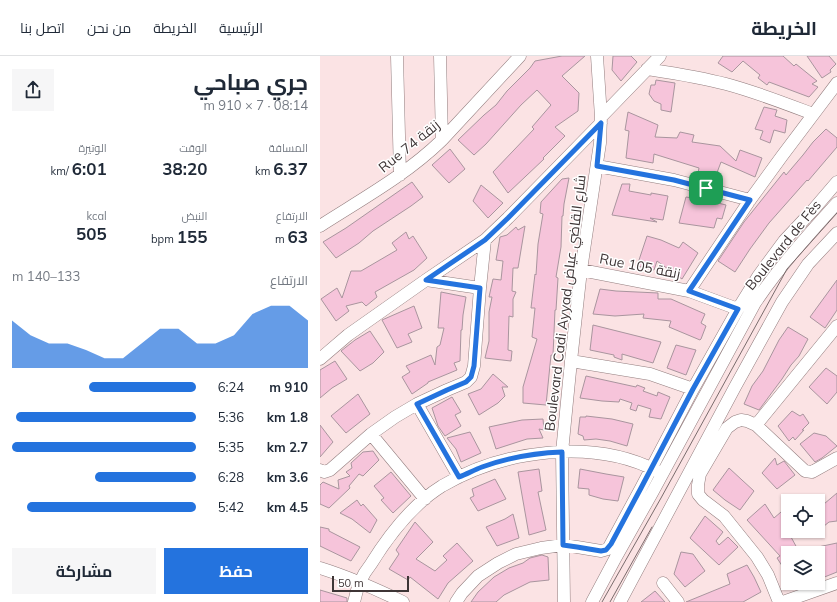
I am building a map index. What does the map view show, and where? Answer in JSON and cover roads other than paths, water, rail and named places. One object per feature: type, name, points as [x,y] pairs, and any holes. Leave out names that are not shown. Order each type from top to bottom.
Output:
[{"type":"street","points":[[397,56],[400,175]]},
{"type":"street","points":[[440,56],[442,140]]},
{"type":"street","name":"Rue 74 زنقة","points":[[320,226],[400,175],[431,151],[520,56]]},
{"type":"street","name":"Boulevard Cadi Ayyad شارع القاضي عياض","points":[[564,602],[562,452],[581,270],[597,166],[601,120],[597,56]]},
{"type":"street","points":[[320,359],[348,335],[485,240],[508,218],[601,120],[647,68],[660,56]]},
{"type":"street","points":[[647,68],[724,84],[752,92],[813,114]]},
{"type":"street","points":[[689,291],[750,200],[837,84]]},
{"type":"street","points":[[597,166],[674,180],[750,200]]},
{"type":"street","points":[[456,602],[478,576],[498,563],[516,554],[563,545],[601,551],[608,548],[657,471],[693,389],[759,275],[784,241],[837,182]]},
{"type":"street","name":"Boulevard de Fès","points":[[592,602],[652,493],[657,471],[755,303],[767,285],[820,221],[837,203]]},
{"type":"street","points":[[620,602],[727,401],[782,302],[808,264],[837,233]]},
{"type":"street","points":[[808,264],[837,239]]},
{"type":"street","points":[[320,470],[324,472],[330,470],[371,434],[395,417],[417,404],[466,382],[471,377],[474,366],[485,240]]},
{"type":"street","name":"Rue 105 زنقة","points":[[581,270],[689,291],[738,309]]},
{"type":"street","points":[[426,280],[480,288]]},
{"type":"street","points":[[756,426],[837,326]]},
{"type":"street","points":[[571,361],[650,374],[693,389]]},
{"type":"street","points":[[417,404],[459,477]]},
{"type":"street","points":[[779,602],[768,575],[757,557],[724,516],[703,500],[698,494],[700,474],[727,428],[735,422],[741,420],[747,421],[756,426],[805,471],[812,472],[837,458]]},
{"type":"street","points":[[371,434],[424,499]]},
{"type":"street","points":[[354,602],[360,582],[375,557],[405,517],[424,499],[459,477],[483,467],[512,459],[542,453],[562,452],[598,452],[613,455],[657,471]]},
{"type":"street","points":[[320,568],[360,582],[403,602]]},
{"type":"street","points":[[663,583],[678,602]]},
{"type":"street","points":[[783,602],[837,583]]},
{"type":"tram line","points":[[602,602],[787,269],[837,213]]},
{"type":"tram line","points":[[610,602],[652,527]]}]
